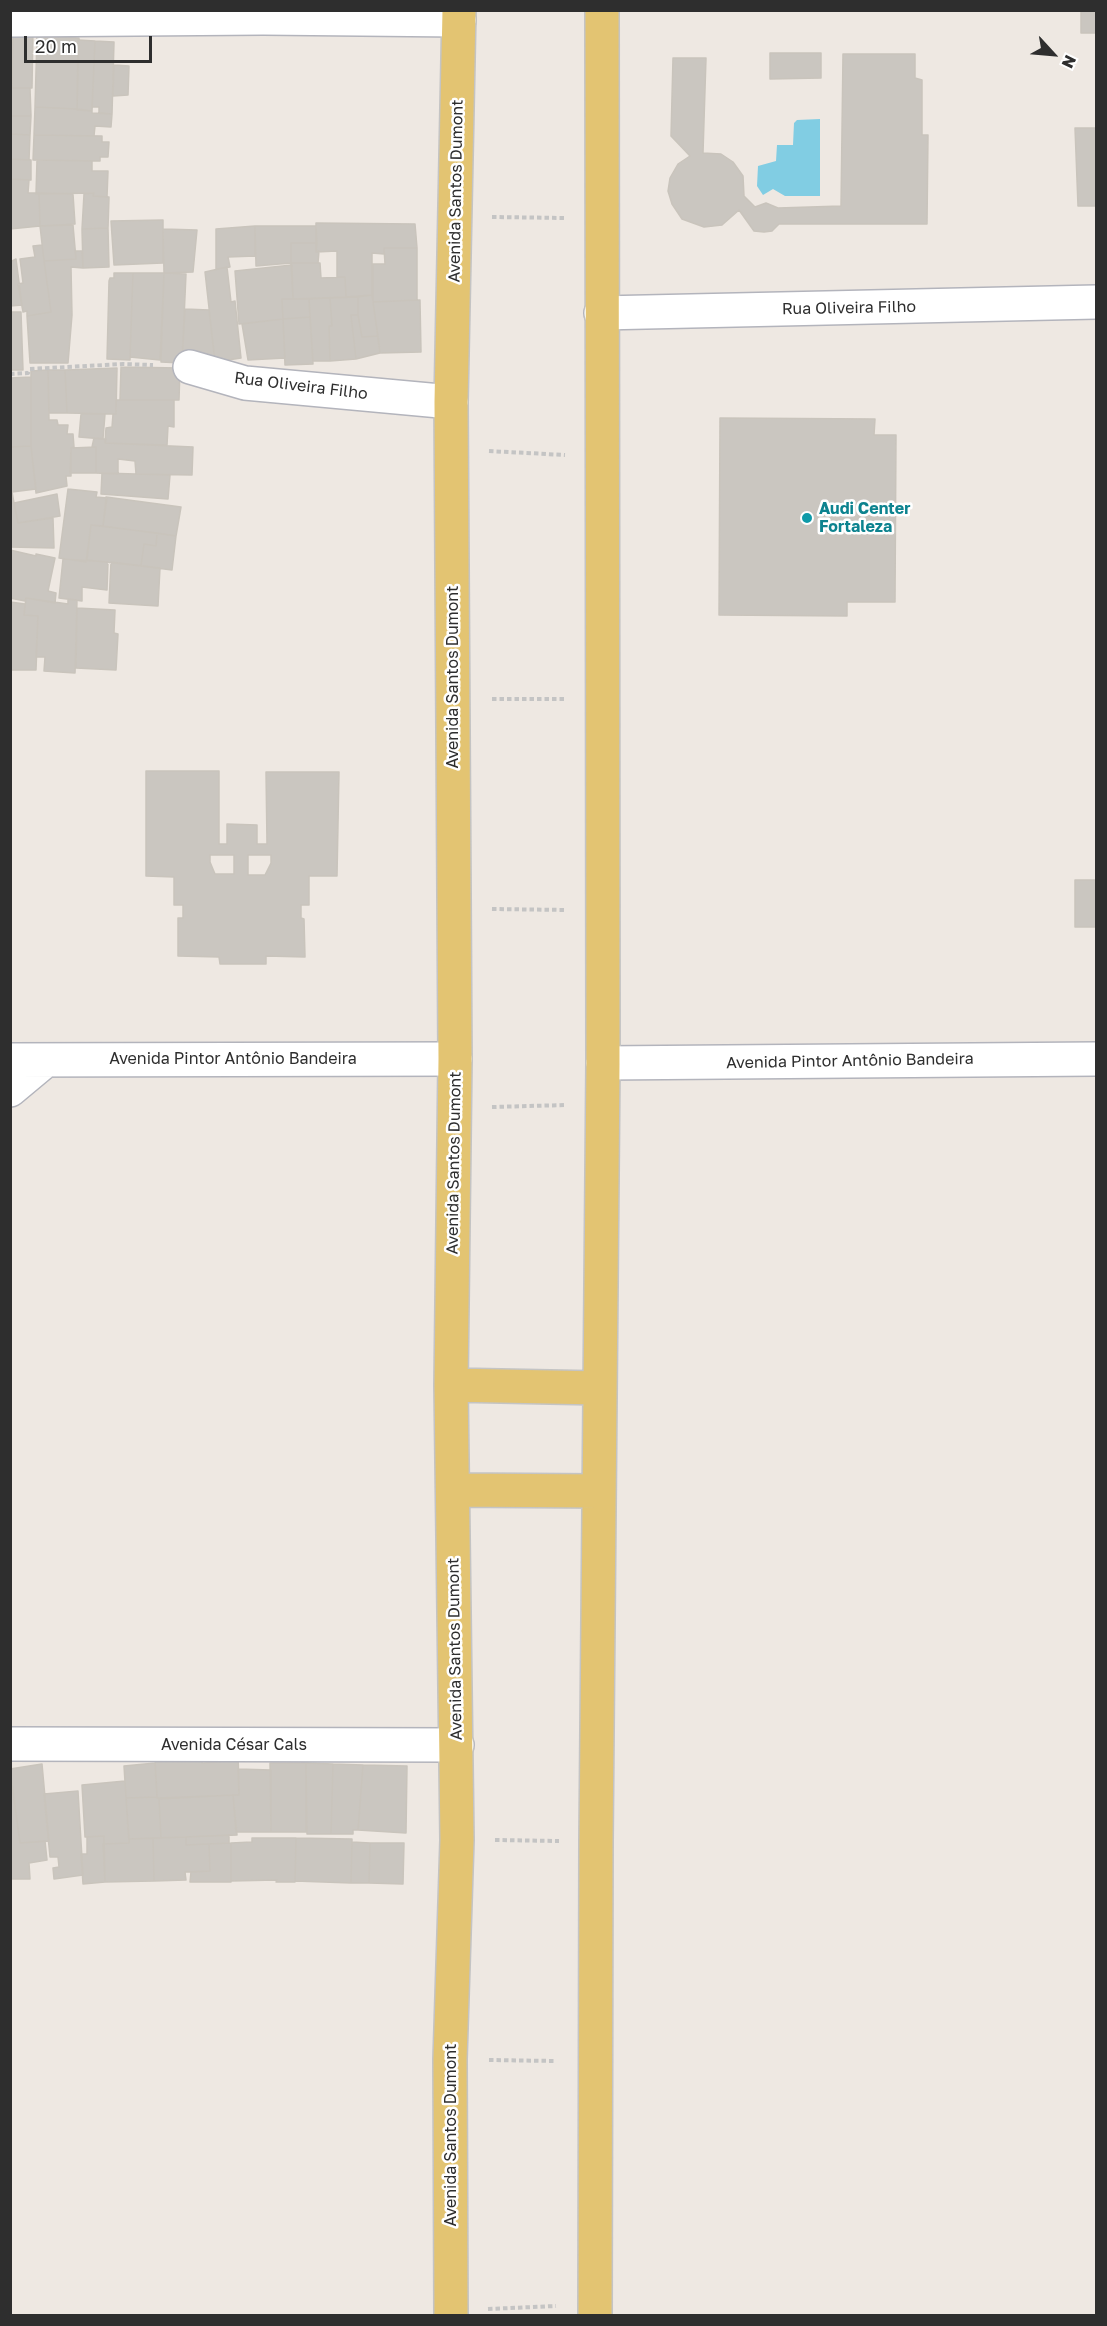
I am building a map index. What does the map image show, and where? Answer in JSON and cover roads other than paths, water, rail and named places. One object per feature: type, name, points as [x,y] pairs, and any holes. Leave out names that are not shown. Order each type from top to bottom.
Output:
[{"type":"main road","points":[[595,2310],[596,1841],[603,1064],[602,10]]},
{"type":"main road","name":"Avenida Santos Dumont","points":[[451,2313],[450,2059],[457,1840],[457,1745],[451,1385],[455,908],[451,402],[459,15]]},
{"type":"main road","points":[[451,1385],[600,1388]]},
{"type":"main road","points":[[453,1490],[599,1491]]},
{"type":"street","points":[[10,20],[459,15]]},
{"type":"street","name":"Rua Oliveira Filho","points":[[602,313],[1096,302]]},
{"type":"street","name":"Rua Oliveira Filho","points":[[190,367],[244,383],[451,402]]},
{"type":"street","points":[[10,1090],[46,1059]]},
{"type":"street","name":"Avenida Pintor Antônio Bandeira","points":[[10,1060],[455,1059]]},
{"type":"street","name":"Avenida Pintor Antônio Bandeira","points":[[603,1064],[1096,1059]]},
{"type":"street","name":"Avenida César Cals","points":[[10,1744],[457,1745]]},
{"type":"water","points":[[820,119],[820,196],[785,196],[773,189],[763,195],[757,186],[758,166],[776,161],[777,145],[793,145],[794,123],[797,120]]},
{"type":"place","name":"Audi Center Fortaleza","points":[[807,518]]}]
